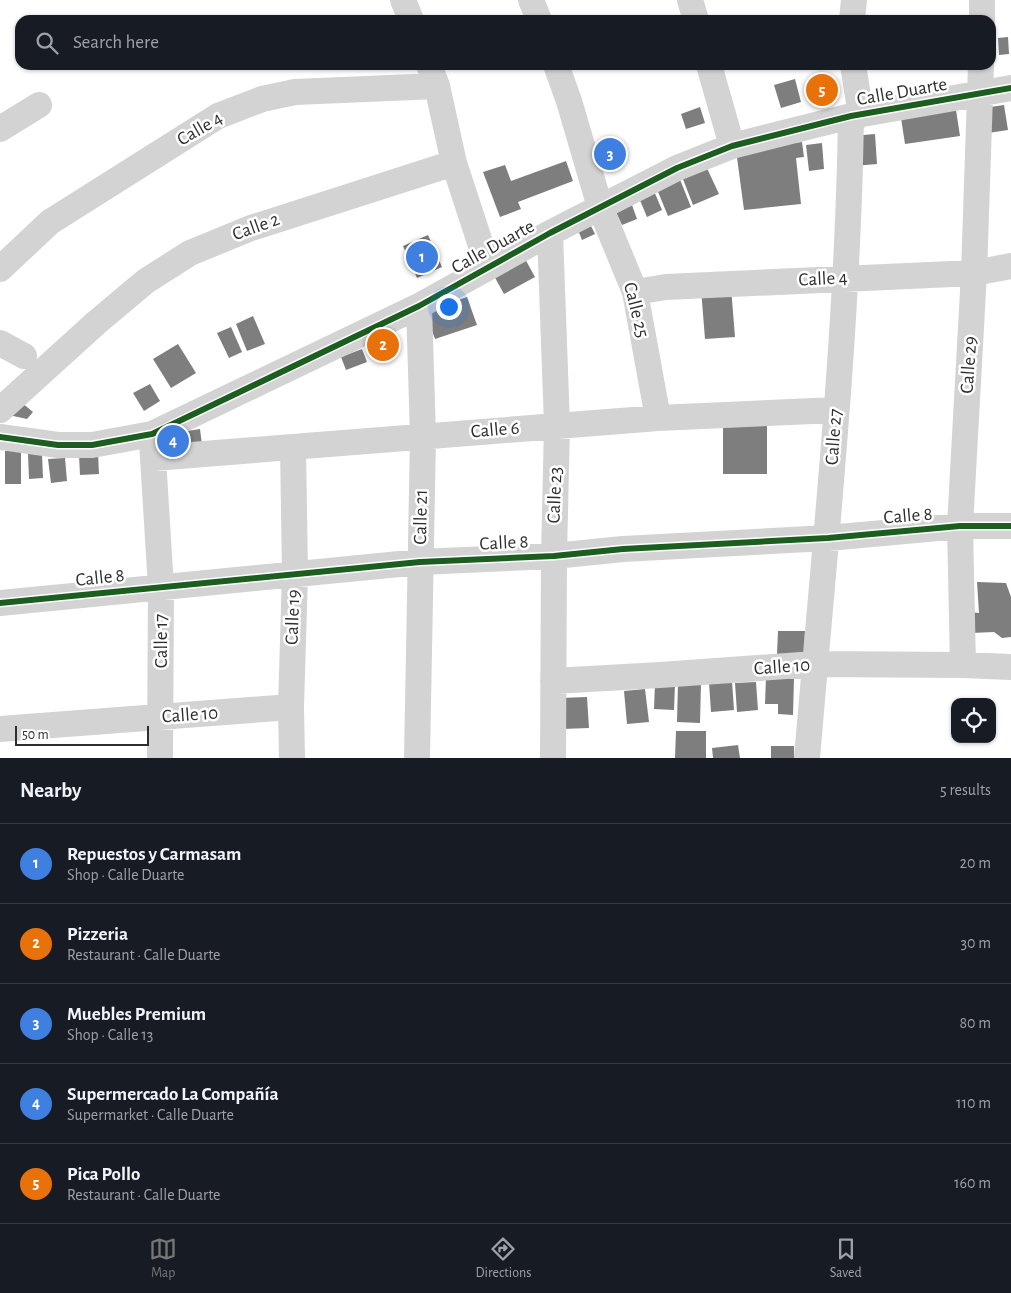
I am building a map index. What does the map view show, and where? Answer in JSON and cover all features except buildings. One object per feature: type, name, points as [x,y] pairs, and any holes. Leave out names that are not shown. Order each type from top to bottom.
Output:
[{"type":"street","points":[[403,0],[409,15]]},
{"type":"street","points":[[531,0],[537,15]]},
{"type":"street","points":[[690,0],[694,15]]},
{"type":"street","points":[[852,15],[854,0]]},
{"type":"street","points":[[982,0],[982,15]]},
{"type":"street","name":"Calle 25","points":[[558,70],[569,101],[600,207],[635,292],[658,418]]},
{"type":"street","points":[[710,70],[732,146]]},
{"type":"street","name":"Calle 27","points":[[807,758],[828,538],[845,278],[850,167],[856,115],[853,70]]},
{"type":"street","name":"Calle 29","points":[[963,665],[960,526],[974,273],[981,70]]},
{"type":"street","points":[[433,75],[454,163],[488,267]]},
{"type":"street","name":"Calle 4","points":[[0,269],[50,222],[218,116],[262,99],[295,92],[433,75]]},
{"type":"street","name":"Calle Duarte","points":[[0,437],[58,445],[153,446],[419,306],[550,233],[677,168],[732,146],[856,115],[1011,88]]},
{"type":"street","points":[[0,129],[39,105]]},
{"type":"street","name":"Calle 2","points":[[0,410],[96,323],[146,281],[190,253],[251,228],[454,163]]},
{"type":"street","name":"Calle 23","points":[[550,233],[557,426],[552,680],[553,758]]},
{"type":"street","name":"Calle 4","points":[[635,292],[666,288],[974,273],[1011,266]]},
{"type":"street","name":"Calle 21","points":[[417,758],[423,436],[419,306]]},
{"type":"street","points":[[0,343],[24,356]]},
{"type":"street","name":"Calle 6","points":[[153,446],[292,447],[658,418],[836,410]]},
{"type":"street","name":"Calle 17","points":[[153,446],[161,588],[160,758]]},
{"type":"street","name":"Calle 19","points":[[292,447],[295,574],[291,707],[292,758]]},
{"type":"street","name":"Calle 8","points":[[0,603],[420,562],[554,556],[623,549],[828,538],[960,526],[1011,526]]},
{"type":"street","name":"Calle 10","points":[[552,680],[660,676],[815,664],[1011,667]]},
{"type":"street","name":"Calle 10","points":[[0,729],[291,707]]},
{"type":"cycle path","points":[[0,437],[58,445],[92,445],[152,434],[419,306],[550,233],[677,168],[732,146],[851,116],[1011,88]]},
{"type":"cycle path","points":[[0,603],[420,562],[554,556],[623,549],[828,538],[960,526],[1011,526]]},
{"type":"place","name":"Pica Pollo","points":[[822,90]]},
{"type":"place","name":"Muebles Premium","points":[[610,154]]},
{"type":"place","name":"Repuestos y Carmasam","points":[[422,257]]},
{"type":"place","name":"Pizzeria","points":[[383,345]]},
{"type":"place","name":"Supermercado La Compañía","points":[[173,441]]}]
